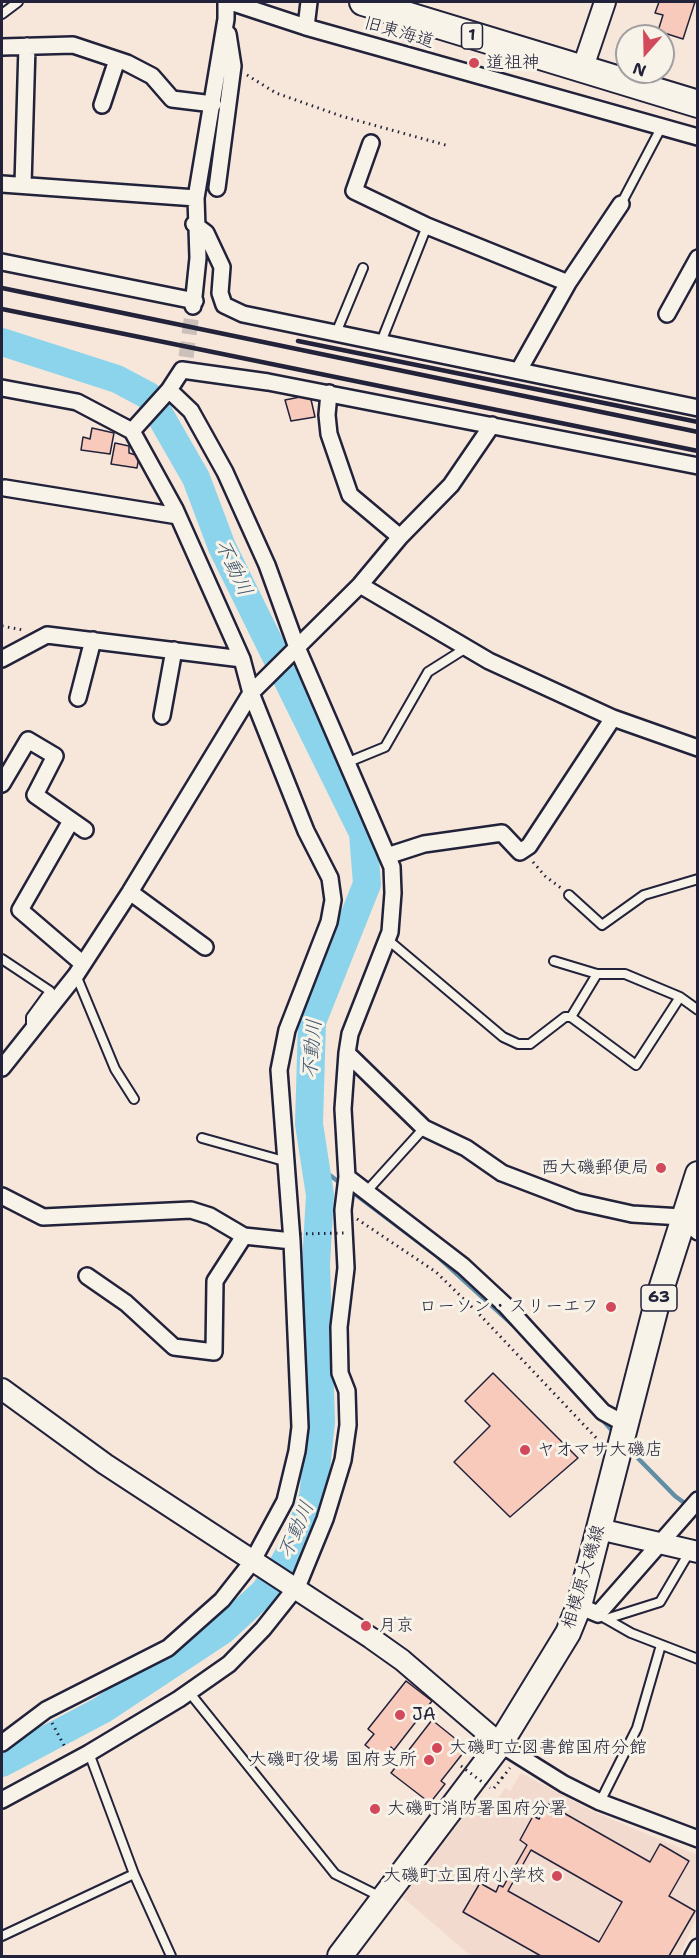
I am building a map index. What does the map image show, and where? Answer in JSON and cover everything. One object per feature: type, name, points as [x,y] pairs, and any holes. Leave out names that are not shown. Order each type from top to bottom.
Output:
[{"type":"highway","name":"1","points":[[363,2],[698,104]]},
{"type":"main road","name":"相模原大磯線","points":[[340,1956],[500,1744],[568,1633],[594,1613],[598,1530],[625,1424],[690,1225],[698,1174]]},
{"type":"street","points":[[2,262],[194,304],[198,258],[194,224],[196,198],[228,2]]},
{"type":"street","name":"旧東海道","points":[[228,2],[306,27],[698,137]]},
{"type":"street","points":[[306,27],[309,2]]},
{"type":"street","points":[[582,70],[605,2]]},
{"type":"street","points":[[217,188],[233,66],[226,19]]},
{"type":"street","points":[[2,47],[73,45],[117,60],[152,76],[172,99],[213,104]]},
{"type":"street","points":[[22,185],[27,46]]},
{"type":"street","points":[[102,105],[117,60]]},
{"type":"street","points":[[371,143],[354,192],[427,226],[567,283]]},
{"type":"street","points":[[2,184],[196,198]]},
{"type":"street","points":[[519,370],[567,283],[621,204]]},
{"type":"street","points":[[194,224],[206,233],[222,267],[220,293],[224,305],[243,314],[698,408]]},
{"type":"street","points":[[667,314],[698,258]]},
{"type":"street","points":[[132,431],[169,390],[184,363],[226,375],[329,393],[698,466]]},
{"type":"street","points":[[2,388],[77,402],[132,431],[178,516],[242,659],[250,693],[306,831],[330,878],[333,900],[329,922],[287,1030],[279,1070],[284,1161],[296,1238],[300,1427],[285,1501],[257,1566],[168,1648],[46,1710],[2,1743]]},
{"type":"street","points":[[2,1800],[89,1753],[189,1692],[229,1664],[263,1629],[292,1588],[325,1519],[343,1460],[348,1425],[347,1391],[340,1373],[339,1350],[339,1327],[346,1268],[343,1209],[347,1177],[343,1108],[347,1053],[350,1034],[390,932],[392,867],[296,645],[267,565],[220,462],[191,411],[169,390]]},
{"type":"street","points":[[329,393],[328,434],[350,495],[361,507],[400,537]]},
{"type":"street","points":[[2,1068],[80,969],[130,892],[250,693],[296,645],[360,585],[400,537],[451,485],[492,425]]},
{"type":"street","points":[[5,488],[178,516]]},
{"type":"street","points":[[360,585],[466,648],[525,679],[613,718],[698,748]]},
{"type":"street","points":[[2,659],[47,635],[242,659]]},
{"type":"street","points":[[78,698],[93,640]]},
{"type":"street","points":[[162,716],[174,650]]},
{"type":"street","points":[[387,856],[424,844],[502,833],[520,852],[529,851],[613,718]]},
{"type":"street","points":[[2,784],[28,740],[55,756],[35,795],[85,830]]},
{"type":"street","points":[[71,821],[20,910],[80,969]]},
{"type":"street","points":[[130,892],[205,947]]},
{"type":"street","points":[[347,1053],[424,1128],[466,1148],[502,1173],[542,1190],[632,1214],[690,1225]]},
{"type":"street","points":[[347,1177],[463,1266],[505,1305],[603,1412],[625,1424]]},
{"type":"street","points":[[2,1196],[43,1217],[191,1210],[210,1216],[244,1236],[296,1238]]},
{"type":"street","points":[[87,1276],[126,1303],[174,1347],[214,1352],[215,1281],[244,1236]]},
{"type":"street","points":[[2,1389],[105,1464],[257,1566],[351,1624],[402,1660],[500,1744],[564,1784],[600,1802],[698,1839]]},
{"type":"street","points":[[594,1613],[698,1500]]},
{"type":"street","points":[[598,1530],[694,1551]]},
{"type":"street","points":[[693,1956],[698,1947]]},
{"type":"lane","points":[[2,14],[18,2]]},
{"type":"lane","points":[[621,204],[661,128]]},
{"type":"lane","points":[[381,342],[427,226]]},
{"type":"lane","points":[[336,333],[363,268]]},
{"type":"lane","points":[[346,763],[385,747],[428,672],[466,648]]},
{"type":"lane","points":[[569,895],[602,925],[644,895],[698,879]]},
{"type":"lane","points":[[387,939],[503,1037],[518,1044],[530,1044],[565,1017],[571,1017],[636,1065],[680,997]]},
{"type":"lane","points":[[2,959],[50,991],[31,1017],[32,1030]]},
{"type":"lane","points":[[554,961],[597,974],[625,974],[680,997],[698,1010]]},
{"type":"lane","points":[[80,969],[115,1069],[134,1099]]},
{"type":"lane","points":[[571,1017],[597,974]]},
{"type":"lane","points":[[366,1192],[424,1128]]},
{"type":"lane","points":[[201,1138],[284,1161]]},
{"type":"lane","points":[[594,1613],[660,1602],[694,1551]]},
{"type":"lane","points":[[594,1613],[631,1633],[698,1659]]},
{"type":"lane","points":[[600,1802],[637,1728],[661,1645]]},
{"type":"lane","points":[[189,1692],[334,1874],[383,1898]]},
{"type":"lane","points":[[89,1753],[134,1874],[171,1956]]},
{"type":"lane","points":[[2,1936],[134,1874]]},
{"type":"path","points":[[233,66],[276,93],[341,116],[449,146]]},
{"type":"path","points":[[529,851],[545,876],[569,895]]},
{"type":"path","points":[[343,1209],[436,1272],[616,1457]]},
{"type":"path","points":[[296,1238],[344,1233]]},
{"type":"path","points":[[46,1710],[72,1761]]},
{"type":"path","points":[[461,1766],[490,1788]]},
{"type":"path","points":[[502,1778],[511,1766]]},
{"type":"shaded area","name":"大磯町立国府小学校","points":[[521,1773],[592,1811],[697,1855],[697,1915],[680,1956],[471,1956],[401,1896],[480,1796],[495,1803],[505,1788],[510,1791]]},
{"type":"building","points":[[659,2],[695,2],[683,39],[675,36],[675,24],[660,24],[663,15],[655,13]]},
{"type":"building","points":[[310,395],[315,417],[291,421],[285,400]]},
{"type":"building","points":[[92,428],[114,433],[110,454],[81,450],[83,437],[90,439]]},
{"type":"building","points":[[115,443],[129,446],[129,453],[139,456],[137,468],[111,464]]},
{"type":"building","points":[[493,1373],[578,1458],[510,1517],[454,1462],[490,1426],[465,1401]]},
{"type":"building","name":"JA","points":[[406,1681],[432,1701],[394,1750],[391,1747],[382,1758],[365,1745],[374,1734],[368,1729]]},
{"type":"building","name":"大磯町役場 国府支所","points":[[432,1720],[467,1748],[441,1781],[445,1784],[430,1803],[391,1773]]},
{"type":"building","points":[[548,1804],[650,1862],[660,1844],[689,1861],[669,1896],[695,1911],[669,1956],[541,1956],[463,1912],[480,1883],[496,1892],[499,1885],[503,1887],[527,1845],[520,1840],[533,1816],[539,1819]],"holes":[[[531,1850],[622,1902],[599,1942],[508,1891]]]},
{"type":"waterway","name":"不動川","points":[[2,342],[117,379],[149,396],[196,478],[222,547],[363,833],[367,884],[312,1022],[309,1124],[320,1195],[316,1264],[321,1422],[313,1497],[297,1539],[283,1565],[264,1592],[223,1630],[102,1710],[2,1763]]},
{"type":"waterway","points":[[315,1164],[437,1256],[513,1325]]},
{"type":"waterway","points":[[599,1416],[615,1434]]},
{"type":"waterway","points":[[627,1447],[675,1496],[698,1513]]},
{"type":"tunnel","points":[[186,357],[193,306]]},
{"type":"railway","points":[[2,288],[698,432]]},
{"type":"railway","points":[[2,309],[698,451]]},
{"type":"railway","points":[[298,341],[698,422]]},
{"type":"place","name":"道祖神","points":[[474,63]]},
{"type":"place","name":"西大磯郵便局","points":[[661,1168]]},
{"type":"place","name":"ローソン・スリーエフ","points":[[611,1307]]},
{"type":"place","name":"ヤオマサ大磯店","points":[[525,1450]]},
{"type":"place","name":"月京","points":[[366,1626]]},
{"type":"place","name":"JA","points":[[400,1715]]},
{"type":"place","name":"大磯町立図書館国府分館","points":[[437,1748]]},
{"type":"place","name":"大磯町役場 国府支所","points":[[429,1760]]},
{"type":"place","name":"大磯町消防署国府分署","points":[[375,1809]]},
{"type":"place","name":"大磯町立国府小学校","points":[[557,1876]]}]
